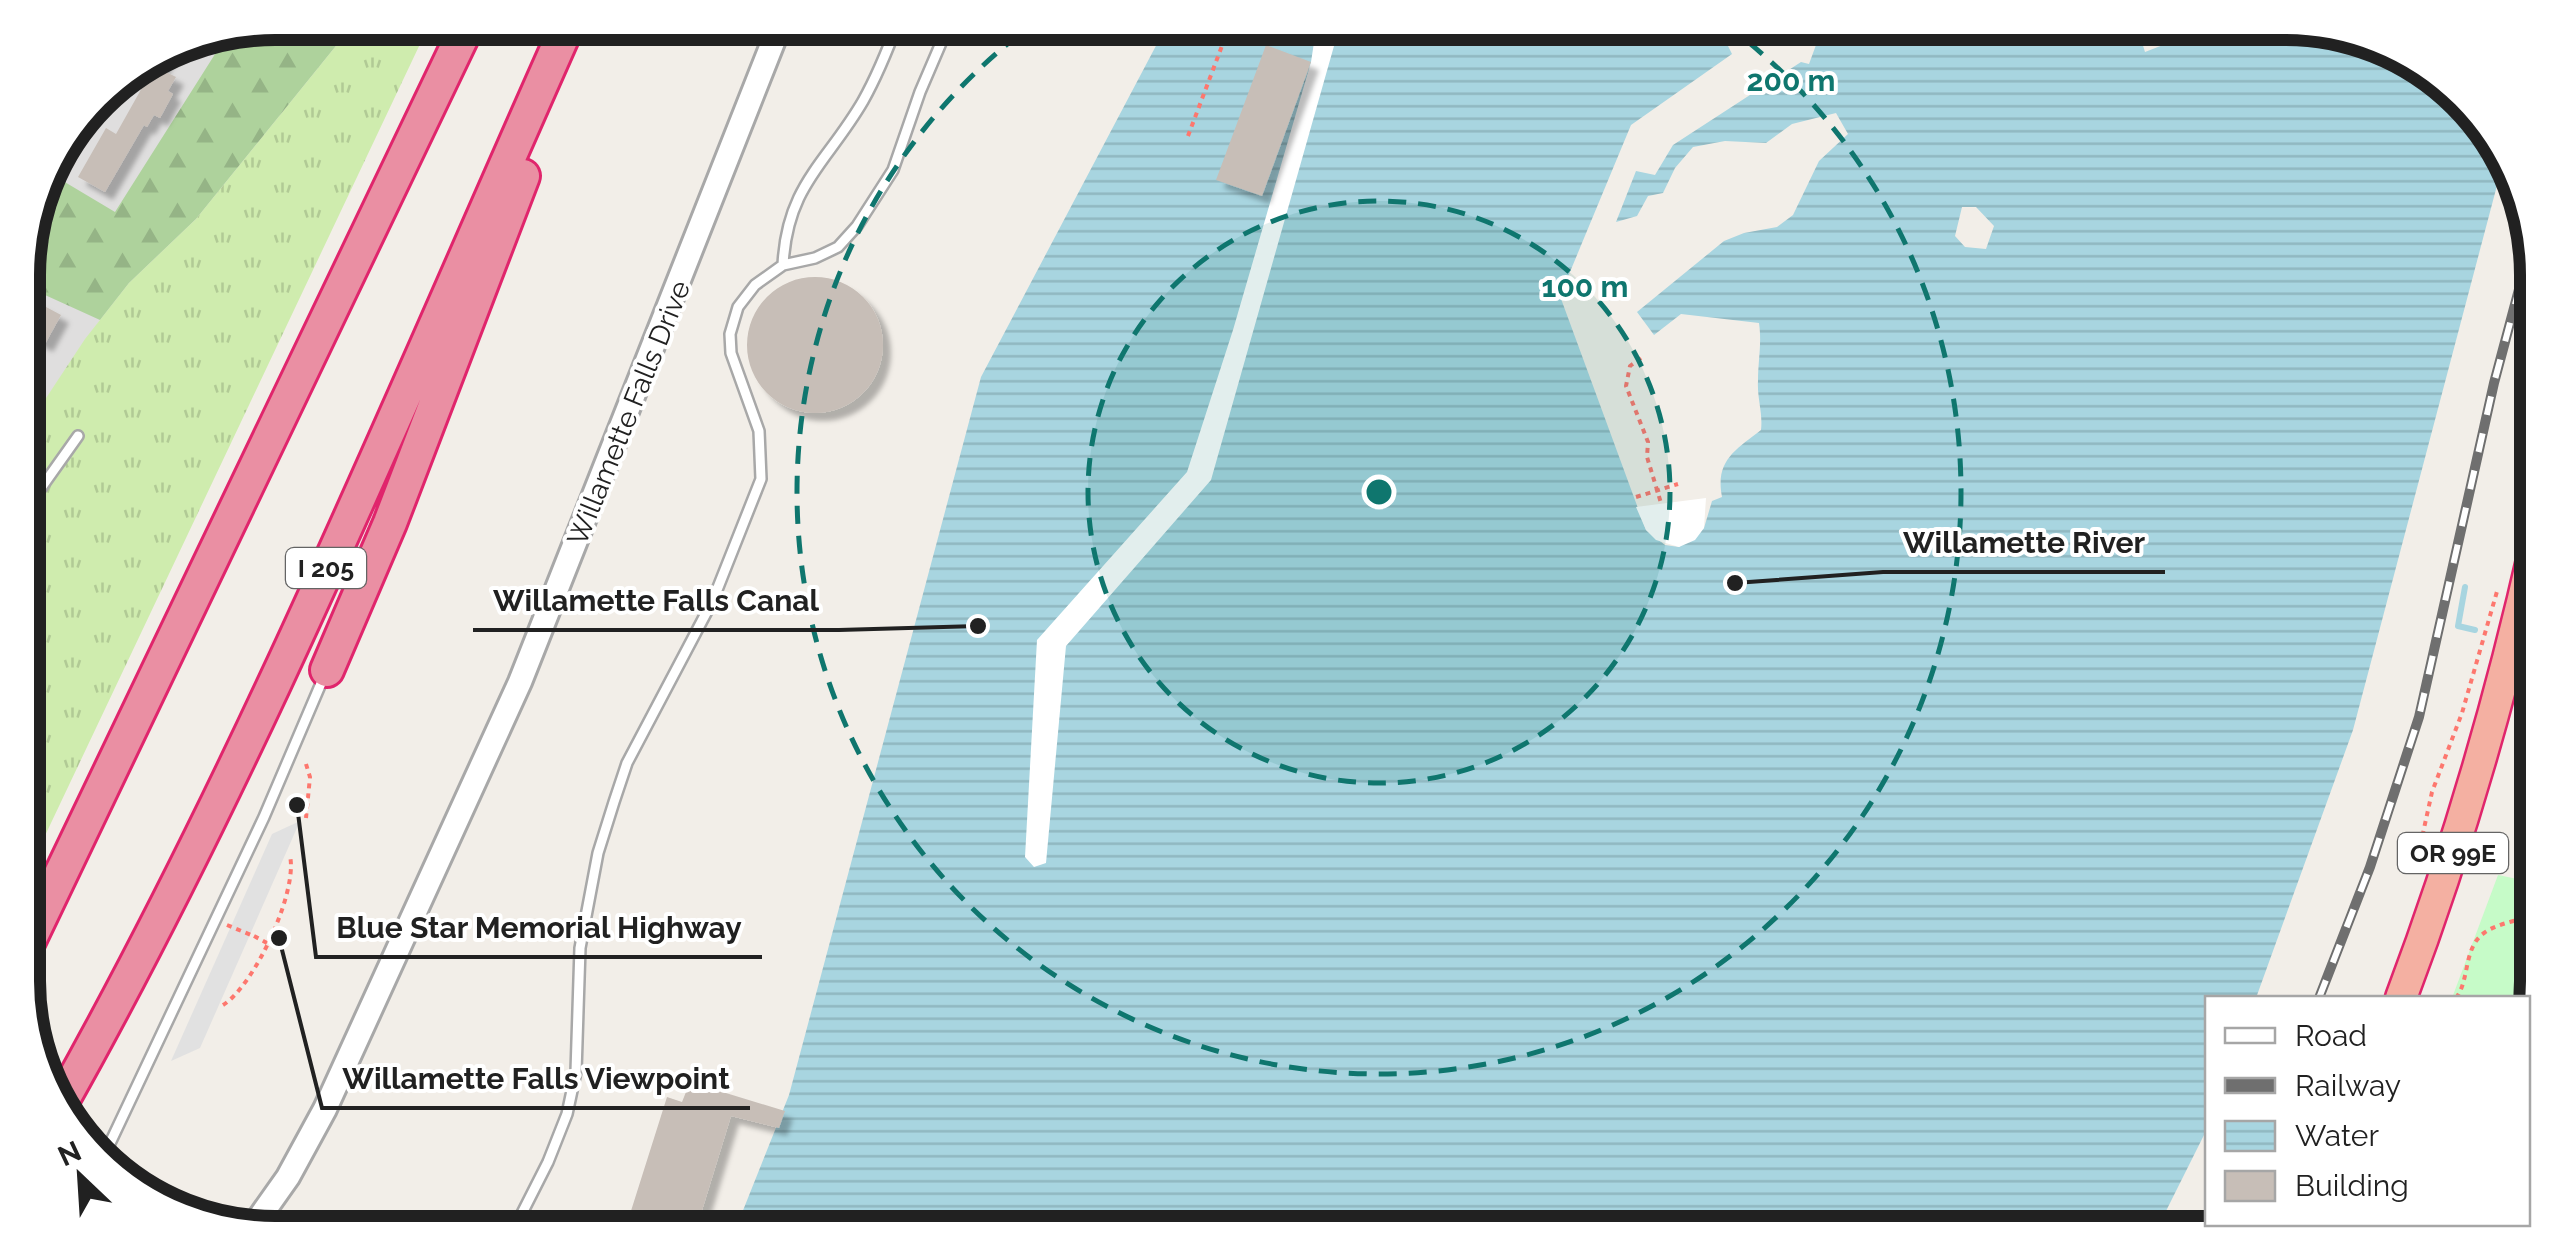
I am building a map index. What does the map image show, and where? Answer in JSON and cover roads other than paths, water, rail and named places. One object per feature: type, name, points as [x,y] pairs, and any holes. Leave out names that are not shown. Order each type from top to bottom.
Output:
[{"type":"highway","points":[[40,914],[459,40]]},
{"type":"highway","name":"I 205","points":[[68,1092],[232,772],[561,40]]},
{"type":"highway","points":[[326,670],[390,524],[575,40]]},
{"type":"highway","name":"OR 99E","points":[[2401,996],[2459,835],[2520,609]]},
{"type":"street","name":"Willamette Falls Drive","points":[[261,1215],[288,1177],[325,1109],[520,682],[774,40]]},
{"type":"lane","points":[[782,265],[784,230],[800,191],[862,102],[890,40]]},
{"type":"lane","points":[[521,1216],[567,1114],[576,1072],[580,948],[598,854],[614,802],[627,763],[712,600],[761,480],[759,431],[734,365],[730,334],[738,307],[755,285],[782,265],[815,258],[838,247],[857,226],[893,170],[943,40]]},
{"type":"lane","points":[[41,489],[78,436]]},
{"type":"lane","points":[[118,1126],[264,817],[326,670]]},
{"type":"water","points":[[1159,40],[1736,40],[1728,46],[1732,54],[1631,125],[1560,296],[1646,530],[1665,545],[1679,547],[1704,528],[1712,501],[1722,497],[1724,465],[1761,430],[1759,323],[1681,314],[1654,335],[1637,312],[1724,241],[1777,227],[1793,215],[1819,161],[1848,134],[1836,113],[1792,124],[1766,143],[1725,141],[1693,147],[1675,168],[1663,193],[1648,196],[1637,216],[1616,222],[1636,171],[1655,175],[1673,145],[1801,62],[1809,64],[1816,45],[1803,40],[2141,40],[2145,52],[2168,40],[2315,42],[2375,58],[2415,80],[2462,120],[2496,171],[2499,178],[2353,730],[2257,996],[2205,996],[2205,1133],[2164,1215],[741,1216],[789,1095],[981,377]],"holes":[[[1962,207],[1976,207],[1994,226],[1986,249],[1965,247],[1955,236]]]},
{"type":"waterway","points":[[2465,587],[2458,626],[2475,630]]},
{"type":"railway","points":[[2320,996],[2370,867],[2419,717],[2494,383],[2520,286]]},
{"type":"place","name":"Willamette River","points":[[1735,583]]},
{"type":"place","name":"Willamette Falls Canal","points":[[978,626]]},
{"type":"place","name":"Blue Star Memorial Highway","points":[[297,805]]},
{"type":"place","name":"Willamette Falls Viewpoint","points":[[279,938]]}]
